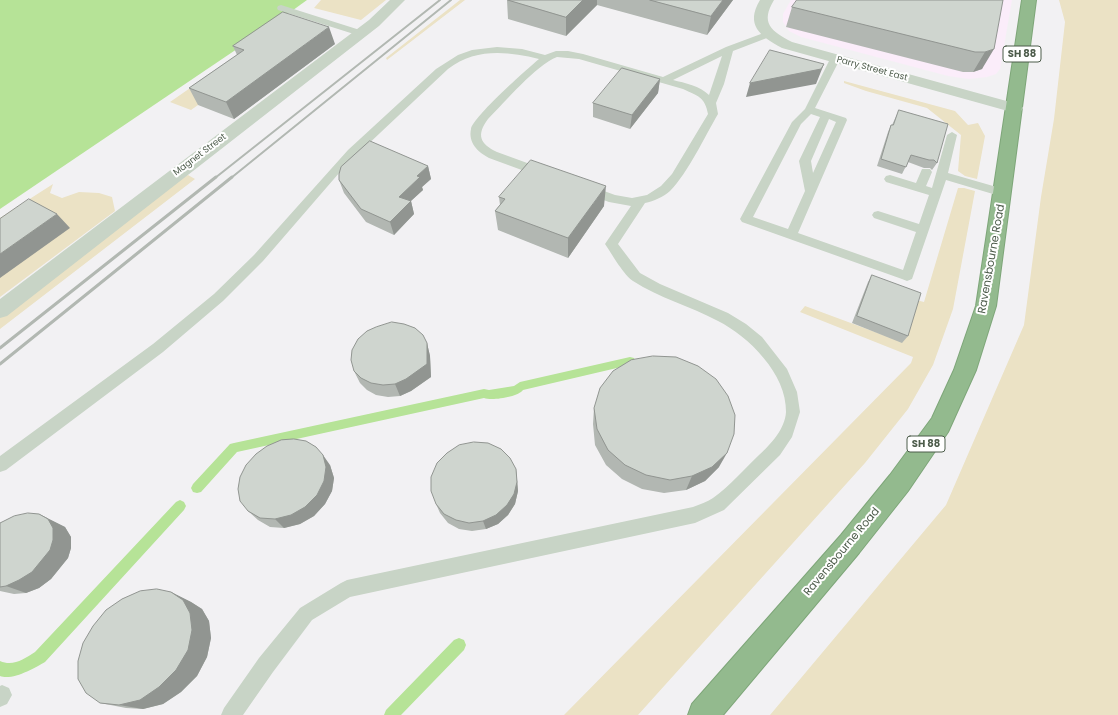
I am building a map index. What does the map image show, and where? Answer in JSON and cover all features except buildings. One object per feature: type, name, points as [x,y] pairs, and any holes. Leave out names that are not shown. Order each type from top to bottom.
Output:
[{"type":"highway","name":"Ravensbourne Road","points":[[703,715],[850,544],[899,483],[940,425],[965,370],[986,306],[1029,0]]},
{"type":"street","name":"Magnet Street","points":[[0,310],[374,23],[398,0]]},
{"type":"street","name":"Parry Street East","points":[[767,0],[760,12],[759,17],[764,29],[787,46],[1015,108]]},
{"type":"lane","points":[[281,8],[360,33]]},
{"type":"lane","points":[[665,80],[729,49],[769,34]]},
{"type":"lane","points":[[711,103],[720,84],[729,49]]},
{"type":"lane","points":[[0,464],[142,360],[201,314],[248,270],[294,219],[334,170],[450,63],[466,55],[485,50],[507,50],[528,53],[546,58]]},
{"type":"lane","points":[[556,54],[568,54],[665,80],[687,87],[702,94],[711,103],[713,114],[711,120],[676,176],[665,189],[650,198],[632,202],[613,199],[493,155],[482,149],[476,139],[476,128],[484,117],[535,67],[546,58],[556,54]]},
{"type":"lane","points":[[835,60],[810,110],[797,122],[746,219],[907,276],[942,175],[952,134]]},
{"type":"lane","points":[[791,235],[842,120],[810,110]]},
{"type":"lane","points":[[810,190],[805,160],[826,115]]},
{"type":"lane","points":[[919,188],[926,172]]},
{"type":"lane","points":[[942,175],[1003,193]]},
{"type":"lane","points":[[890,179],[936,193]]},
{"type":"lane","points":[[231,715],[266,665],[306,614],[347,590],[695,515],[718,504],[775,450],[787,432],[793,412],[790,392],[782,373],[771,357],[757,341],[729,320],[655,288],[635,276],[611,244],[641,200]]},
{"type":"lane","points":[[878,215],[923,230]]},
{"type":"shaded area","points":[[0,0],[307,0],[271,26],[0,209]]},
{"type":"shaded area","points":[[321,0],[386,0],[361,20],[314,8]]},
{"type":"shaded area","points":[[460,0],[465,0],[387,60],[386,58]]},
{"type":"shaded area","points":[[791,0],[1012,0],[1000,69],[996,74],[987,77],[969,79],[948,76],[801,37],[789,31],[783,22],[783,14]]},
{"type":"shaded area","points":[[1059,0],[1118,0],[1118,715],[770,715],[946,505],[1024,325],[1041,197],[1054,119],[1065,22]]},
{"type":"shaded area","points":[[229,61],[252,67],[191,110],[170,102]]},
{"type":"shaded area","points":[[844,81],[955,111],[968,125],[978,123],[985,136],[977,179],[965,176],[958,171],[961,135],[927,108],[866,91],[844,83]]},
{"type":"shaded area","points":[[188,175],[195,179],[0,329],[0,317],[179,179]]},
{"type":"shaded area","points":[[53,184],[50,193],[62,198],[79,192],[99,193],[112,197],[115,211],[0,297],[0,218]]},
{"type":"shaded area","points":[[958,188],[975,191],[953,309],[933,365],[908,409],[865,463],[638,715],[564,715],[911,363],[913,357],[800,312],[805,306],[902,342],[916,300],[924,302]]},
{"type":"waterway","points":[[197,488],[234,448],[484,393],[489,395],[517,390],[520,386],[630,361]]},
{"type":"waterway","points":[[0,668],[3,671],[18,668],[27,665],[40,657],[180,506]]},
{"type":"waterway","points":[[391,715],[459,645]]},
{"type":"railway","points":[[215,178],[440,0]]},
{"type":"railway","points":[[231,178],[451,0]]},
{"type":"railway","points":[[0,348],[216,177]]},
{"type":"railway","points":[[0,364],[232,177]]}]
